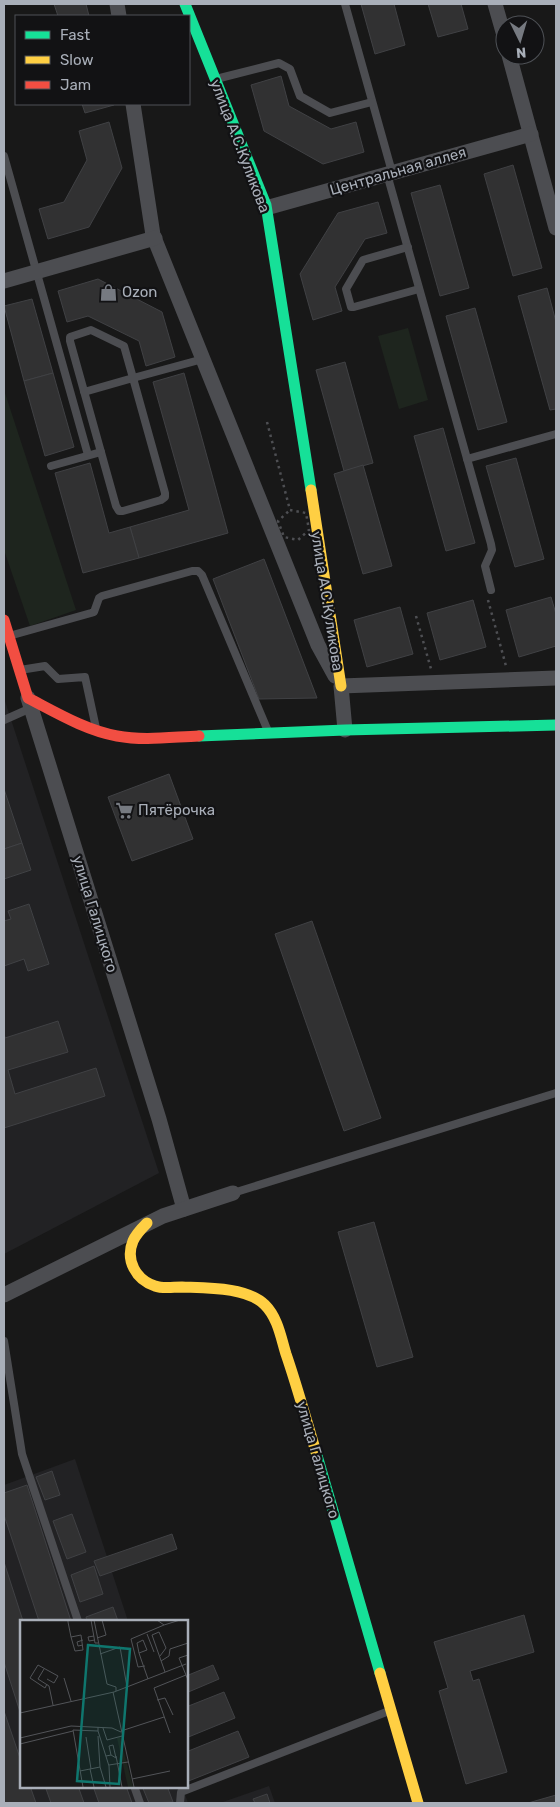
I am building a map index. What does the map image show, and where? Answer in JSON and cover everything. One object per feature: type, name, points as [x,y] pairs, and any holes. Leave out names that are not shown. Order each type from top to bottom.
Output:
[{"type":"street","name":"улица А.С.Куликова","points":[[190,17],[266,208],[341,686]]},
{"type":"street","points":[[512,65],[556,228]]},
{"type":"street","name":"улица А.С.Куликова","points":[[133,105],[155,238],[318,645],[341,686]]},
{"type":"street","name":"Центральная аллея","points":[[266,208],[531,134]]},
{"type":"street","points":[[4,281],[155,238]]},
{"type":"street","name":"улица Галицкого","points":[[4,620],[159,1119],[184,1209]]},
{"type":"street","points":[[345,730],[341,686],[556,678]]},
{"type":"street","points":[[30,703],[85,727],[118,736],[146,738],[345,730],[556,725]]},
{"type":"street","points":[[4,1295],[147,1223],[233,1193]]},
{"type":"street","name":"улица Галицкого","points":[[147,1223],[132,1241],[131,1252],[136,1274],[146,1283],[157,1287],[239,1291],[254,1296],[265,1304],[273,1317],[289,1361],[418,1803]]},
{"type":"lane","points":[[345,4],[372,102],[419,289],[491,544],[492,550],[485,566],[491,590]]},
{"type":"lane","points":[[215,80],[279,63],[290,69],[300,96],[325,111],[335,112],[372,102]]},
{"type":"lane","points":[[4,156],[88,455]]},
{"type":"lane","points":[[408,247],[363,260],[347,285],[348,298],[351,307],[354,307],[419,289]]},
{"type":"lane","points":[[87,331],[96,332],[124,346],[165,493],[165,497],[161,500],[119,511],[84,392],[70,337],[87,331]]},
{"type":"lane","points":[[84,392],[203,358]]},
{"type":"lane","points":[[467,459],[556,434]]},
{"type":"lane","points":[[51,466],[101,452]]},
{"type":"lane","points":[[9,636],[91,614],[94,612],[99,598],[102,596],[192,571],[198,571],[202,575],[269,733]]},
{"type":"lane","points":[[20,670],[45,666],[58,679],[85,677],[97,730]]},
{"type":"lane","points":[[4,720],[30,703]]},
{"type":"lane","points":[[233,1193],[556,1093]]},
{"type":"lane","points":[[4,1341],[22,1454],[78,1620]]},
{"type":"lane","points":[[180,1803],[181,1792],[391,1710]]},
{"type":"lane","points":[[134,1787],[140,1803]]},
{"type":"path","points":[[267,422],[290,510]]},
{"type":"path","points":[[290,510],[306,513],[309,530],[298,540],[284,537],[278,521],[290,510]]},
{"type":"path","points":[[491,590],[487,597],[510,680]]},
{"type":"path","points":[[416,616],[434,683]]},
{"type":"shaded area","points":[[408,328],[428,400],[399,409],[378,336]]},
{"type":"shaded area","points":[[4,390],[76,610],[30,626],[4,550]]},
{"type":"shaded area","points":[[4,698],[159,1173],[4,1254]]},
{"type":"shaded area","points":[[75,1459],[128,1620],[20,1620],[20,1787],[182,1787],[188,1803],[4,1803],[4,1485]]},
{"type":"shaded area","points":[[269,1786],[275,1803],[220,1803]]},
{"type":"building","points":[[54,4],[86,4],[89,15],[58,15]]},
{"type":"building","points":[[361,4],[394,4],[405,45],[375,54]]},
{"type":"building","points":[[428,4],[461,4],[468,29],[438,37]]},
{"type":"building","points":[[281,76],[289,106],[331,129],[356,122],[364,152],[323,164],[264,131],[251,85]]},
{"type":"building","points":[[82,105],[114,105],[85,113]]},
{"type":"building","points":[[109,122],[122,168],[89,227],[48,239],[39,209],[64,202],[87,160],[79,131]]},
{"type":"building","points":[[513,165],[542,268],[513,276],[484,174]]},
{"type":"building","points":[[440,185],[469,288],[440,296],[411,193]]},
{"type":"building","points":[[378,202],[387,233],[365,239],[335,287],[342,311],[313,320],[300,274],[338,213]]},
{"type":"building","points":[[98,279],[162,312],[175,357],[146,366],[139,341],[88,316],[67,322],[58,291]]},
{"type":"building","points":[[547,288],[556,322],[556,409],[550,410],[518,296]]},
{"type":"building","points":[[32,299],[53,373],[24,381],[4,306]]},
{"type":"building","points":[[475,308],[507,422],[478,430],[446,316]]},
{"type":"building","points":[[345,362],[373,463],[344,471],[316,370]]},
{"type":"building","points":[[53,373],[74,447],[45,456],[24,381]]},
{"type":"building","points":[[184,373],[228,533],[139,558],[130,527],[189,510],[153,382]]},
{"type":"building","points":[[443,428],[475,543],[446,551],[414,436]]},
{"type":"building","points":[[516,458],[544,559],[515,567],[486,466]]},
{"type":"building","points":[[90,463],[109,533],[130,527],[139,558],[83,573],[55,473]]},
{"type":"building","points":[[363,465],[392,566],[363,574],[334,474]]},
{"type":"building","points":[[264,559],[317,698],[259,699],[213,579]]},
{"type":"building","points":[[551,597],[556,614],[556,646],[519,657],[506,610]]},
{"type":"building","points":[[473,600],[486,647],[440,660],[427,613]]},
{"type":"building","points":[[400,607],[413,654],[367,667],[354,620]]},
{"type":"building","points":[[169,774],[193,839],[132,861],[108,797]]},
{"type":"building","points":[[4,789],[22,843],[4,849]]},
{"type":"building","points":[[22,843],[31,870],[4,879],[4,849]]},
{"type":"building","points":[[29,904],[49,964],[28,971],[24,959],[4,966],[4,921],[11,919],[8,911]]},
{"type":"building","points":[[312,921],[381,1118],[344,1131],[275,934]]},
{"type":"building","points":[[58,1021],[68,1052],[8,1070],[15,1094],[96,1068],[105,1096],[4,1128],[4,1033],[5,1038]]},
{"type":"building","points":[[374,1222],[413,1357],[377,1367],[338,1232]]},
{"type":"building","points":[[52,1471],[60,1495],[45,1500],[36,1477]]},
{"type":"building","points":[[27,1485],[71,1620],[39,1620],[4,1515],[4,1493]]},
{"type":"building","points":[[72,1514],[86,1552],[67,1559],[53,1521]]},
{"type":"building","points":[[172,1534],[177,1549],[100,1576],[94,1561]]},
{"type":"building","points":[[4,1562],[23,1620],[20,1620],[20,1712],[4,1662]]},
{"type":"building","points":[[94,1566],[103,1594],[80,1602],[71,1575]]},
{"type":"building","points":[[113,1607],[118,1620],[87,1620],[86,1617]]},
{"type":"building","points":[[524,1615],[534,1652],[470,1671],[473,1681],[479,1679],[507,1772],[466,1784],[439,1691],[448,1688],[434,1642]]},
{"type":"building","points":[[213,1665],[219,1679],[188,1692],[188,1675]]},
{"type":"building","points":[[224,1692],[235,1718],[188,1737],[188,1706]]},
{"type":"building","points":[[4,1711],[20,1758],[20,1787],[30,1787],[36,1803],[4,1803]]},
{"type":"building","points":[[238,1731],[249,1757],[188,1781],[188,1751]]},
{"type":"building","points":[[45,1787],[78,1787],[84,1803],[51,1803]]},
{"type":"building","points":[[93,1787],[126,1787],[132,1803],[99,1803]]},
{"type":"building","points":[[142,1787],[167,1787],[173,1802],[149,1803]]},
{"type":"building","points":[[267,1794],[270,1803],[255,1803],[253,1799]]},
{"type":"building","points":[[556,1795],[556,1803],[528,1803]]},
{"type":"traffic: fast","points":[[185,4],[189,15]]},
{"type":"traffic: fast","points":[[190,16],[266,205],[311,490]]},
{"type":"traffic: fast","points":[[199,736],[345,730],[556,725]]},
{"type":"traffic: fast","points":[[316,1452],[380,1673]]},
{"type":"traffic: slow","points":[[311,490],[341,686]]},
{"type":"traffic: slow","points":[[147,1223],[133,1241],[130,1255],[131,1262],[142,1279],[161,1287],[203,1288],[237,1292],[257,1299],[269,1310],[278,1328],[316,1452]]},
{"type":"traffic: slow","points":[[380,1673],[418,1803]]},
{"type":"traffic: jam","points":[[4,620],[28,698],[82,725],[117,736],[148,738],[199,736]]},
{"type":"place","name":"Ozon","points":[[108,292]]},
{"type":"place","name":"Пятёрочка","points":[[124,810]]}]
